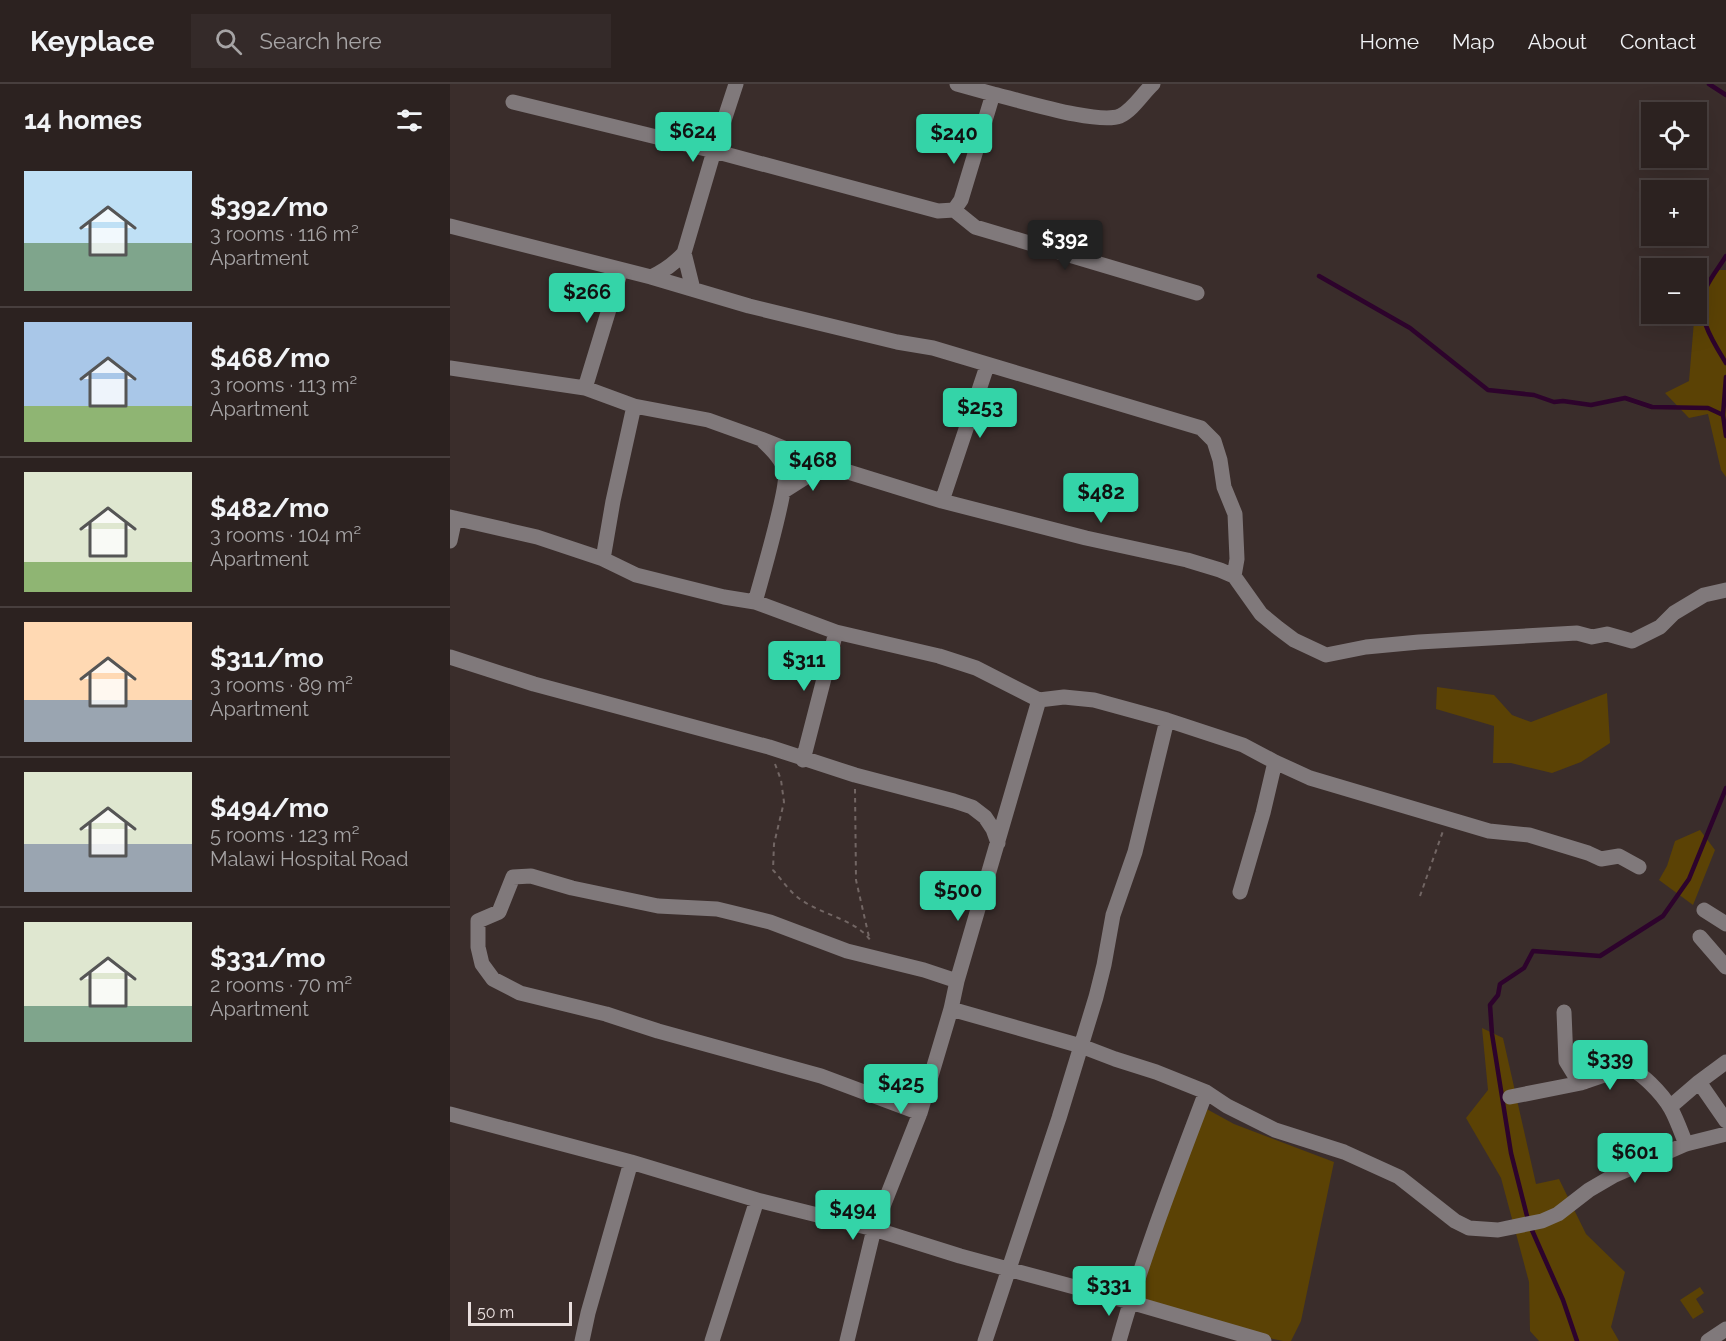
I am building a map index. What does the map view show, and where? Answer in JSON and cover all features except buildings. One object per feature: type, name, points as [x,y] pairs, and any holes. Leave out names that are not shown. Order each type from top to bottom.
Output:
[{"type":"street","points":[[651,277],[664,271],[684,253],[736,84]]},
{"type":"street","points":[[957,84],[1079,115],[1108,119],[1122,115],[1154,84]]},
{"type":"street","points":[[954,210],[961,200],[993,94]]},
{"type":"street","points":[[513,102],[714,151],[938,211],[954,210],[975,227],[1197,293]]},
{"type":"street","points":[[450,226],[651,277],[761,309],[897,342],[933,348],[987,366],[1201,428],[1214,441],[1220,460],[1224,487],[1234,514],[1237,559],[1234,576]]},
{"type":"street","points":[[684,253],[693,289]]},
{"type":"street","points":[[585,388],[621,270]]},
{"type":"street","points":[[942,501],[987,366]]},
{"type":"street","points":[[450,368],[585,388],[634,406],[708,420],[829,466],[942,501],[1220,570],[1234,576],[1261,614],[1294,640],[1326,655],[1366,647],[1408,643],[1578,633],[1592,637],[1607,634],[1632,641],[1660,627],[1674,613],[1704,595],[1726,590]]},
{"type":"street","points":[[603,559],[634,406]]},
{"type":"street","points":[[756,602],[784,491],[786,472],[776,455],[761,439]]},
{"type":"street","points":[[784,491],[817,470],[829,466]]},
{"type":"street","points":[[450,541],[452,518],[537,537],[603,559],[636,575],[724,597],[756,602],[836,632],[939,656],[976,668],[1039,700],[1064,697],[1094,700],[1167,720],[1244,745],[1310,778],[1489,831],[1529,835],[1601,859],[1619,856],[1639,867]]},
{"type":"street","points":[[803,760],[836,632]]},
{"type":"street","points":[[450,657],[534,684],[769,747],[803,760],[972,807],[989,823],[998,843]]},
{"type":"street","points":[[847,1341],[874,1229],[920,1113],[1039,700]]},
{"type":"street","points":[[985,1341],[1081,1046],[1101,975],[1113,915],[1135,852],[1167,720]]},
{"type":"street","points":[[1240,892],[1275,762]]},
{"type":"street","points":[[920,1113],[821,1076],[657,1031],[606,1014],[520,993],[493,979],[482,964],[478,947],[478,921],[499,912],[513,877],[531,876],[572,888],[658,906],[717,909],[770,922],[847,951],[924,970],[957,981]]},
{"type":"street","points":[[1704,910],[1726,924]]},
{"type":"street","points":[[1700,937],[1726,967]]},
{"type":"street","points":[[951,1009],[1081,1046],[1206,1092],[1234,1110],[1275,1130],[1344,1152],[1399,1177],[1455,1221],[1469,1228],[1498,1230],[1542,1221],[1558,1214],[1589,1190],[1613,1176],[1686,1144],[1726,1134]]},
{"type":"street","points":[[1564,1012],[1566,1061],[1570,1069],[1584,1082]]},
{"type":"street","points":[[1670,1107],[1726,1062]]},
{"type":"street","points":[[1510,1096],[1584,1082],[1629,1068],[1648,1081],[1670,1107],[1686,1144]]},
{"type":"street","points":[[1699,1082],[1726,1121]]},
{"type":"street","points":[[1119,1341],[1161,1212],[1206,1092]]},
{"type":"street","points":[[450,1114],[631,1162],[757,1200],[874,1229],[960,1256],[1264,1341]]},
{"type":"street","points":[[582,1341],[588,1312],[631,1162]]},
{"type":"street","points":[[712,1341],[757,1200]]},
{"type":"street","points":[[1708,1341],[1726,1329]]},
{"type":"path","points":[[769,747],[781,780],[784,802],[774,844],[773,870],[802,901],[861,930],[869,938]]},
{"type":"path","points":[[855,775],[856,880],[869,938],[881,960]]},
{"type":"path","points":[[1420,896],[1447,820]]},
{"type":"shaded area","points":[[1716,270],[1726,270],[1726,477],[1721,470],[1708,414],[1689,418],[1665,393],[1689,381],[1694,324],[1707,324],[1707,282]]},
{"type":"shaded area","points":[[1437,687],[1494,695],[1512,715],[1531,722],[1607,693],[1610,743],[1581,762],[1552,773],[1511,763],[1493,763],[1494,726],[1436,709]]},
{"type":"shaded area","points":[[1700,830],[1715,850],[1693,905],[1659,880],[1667,866],[1675,841]]},
{"type":"shaded area","points":[[1482,1028],[1503,1038],[1536,1184],[1559,1179],[1586,1234],[1625,1272],[1611,1327],[1619,1341],[1539,1341],[1530,1331],[1529,1282],[1501,1178],[1466,1118],[1488,1090]]},
{"type":"shaded area","points":[[1203,1107],[1234,1124],[1334,1162],[1301,1321],[1291,1341],[1149,1312],[1141,1299],[1157,1234]]},
{"type":"shaded area","points":[[1700,1287],[1704,1293],[1696,1299],[1704,1312],[1693,1319],[1680,1300]]},
{"type":"waterway","points":[[1709,84],[1726,95]]},
{"type":"waterway","points":[[1726,256],[1706,288],[1702,308],[1707,327],[1726,363]]},
{"type":"waterway","points":[[1319,276],[1410,328],[1488,390],[1534,395],[1554,402],[1591,405],[1625,398],[1652,407],[1708,408],[1723,415]]},
{"type":"waterway","points":[[1726,377],[1723,415],[1726,436]]},
{"type":"waterway","points":[[1528,1220],[1511,1153],[1492,1034],[1490,1005],[1498,995],[1500,984],[1524,968],[1533,951],[1600,956],[1663,916],[1689,879],[1726,788]]},
{"type":"waterway","points":[[1531,1228],[1563,1300],[1577,1341]]}]
